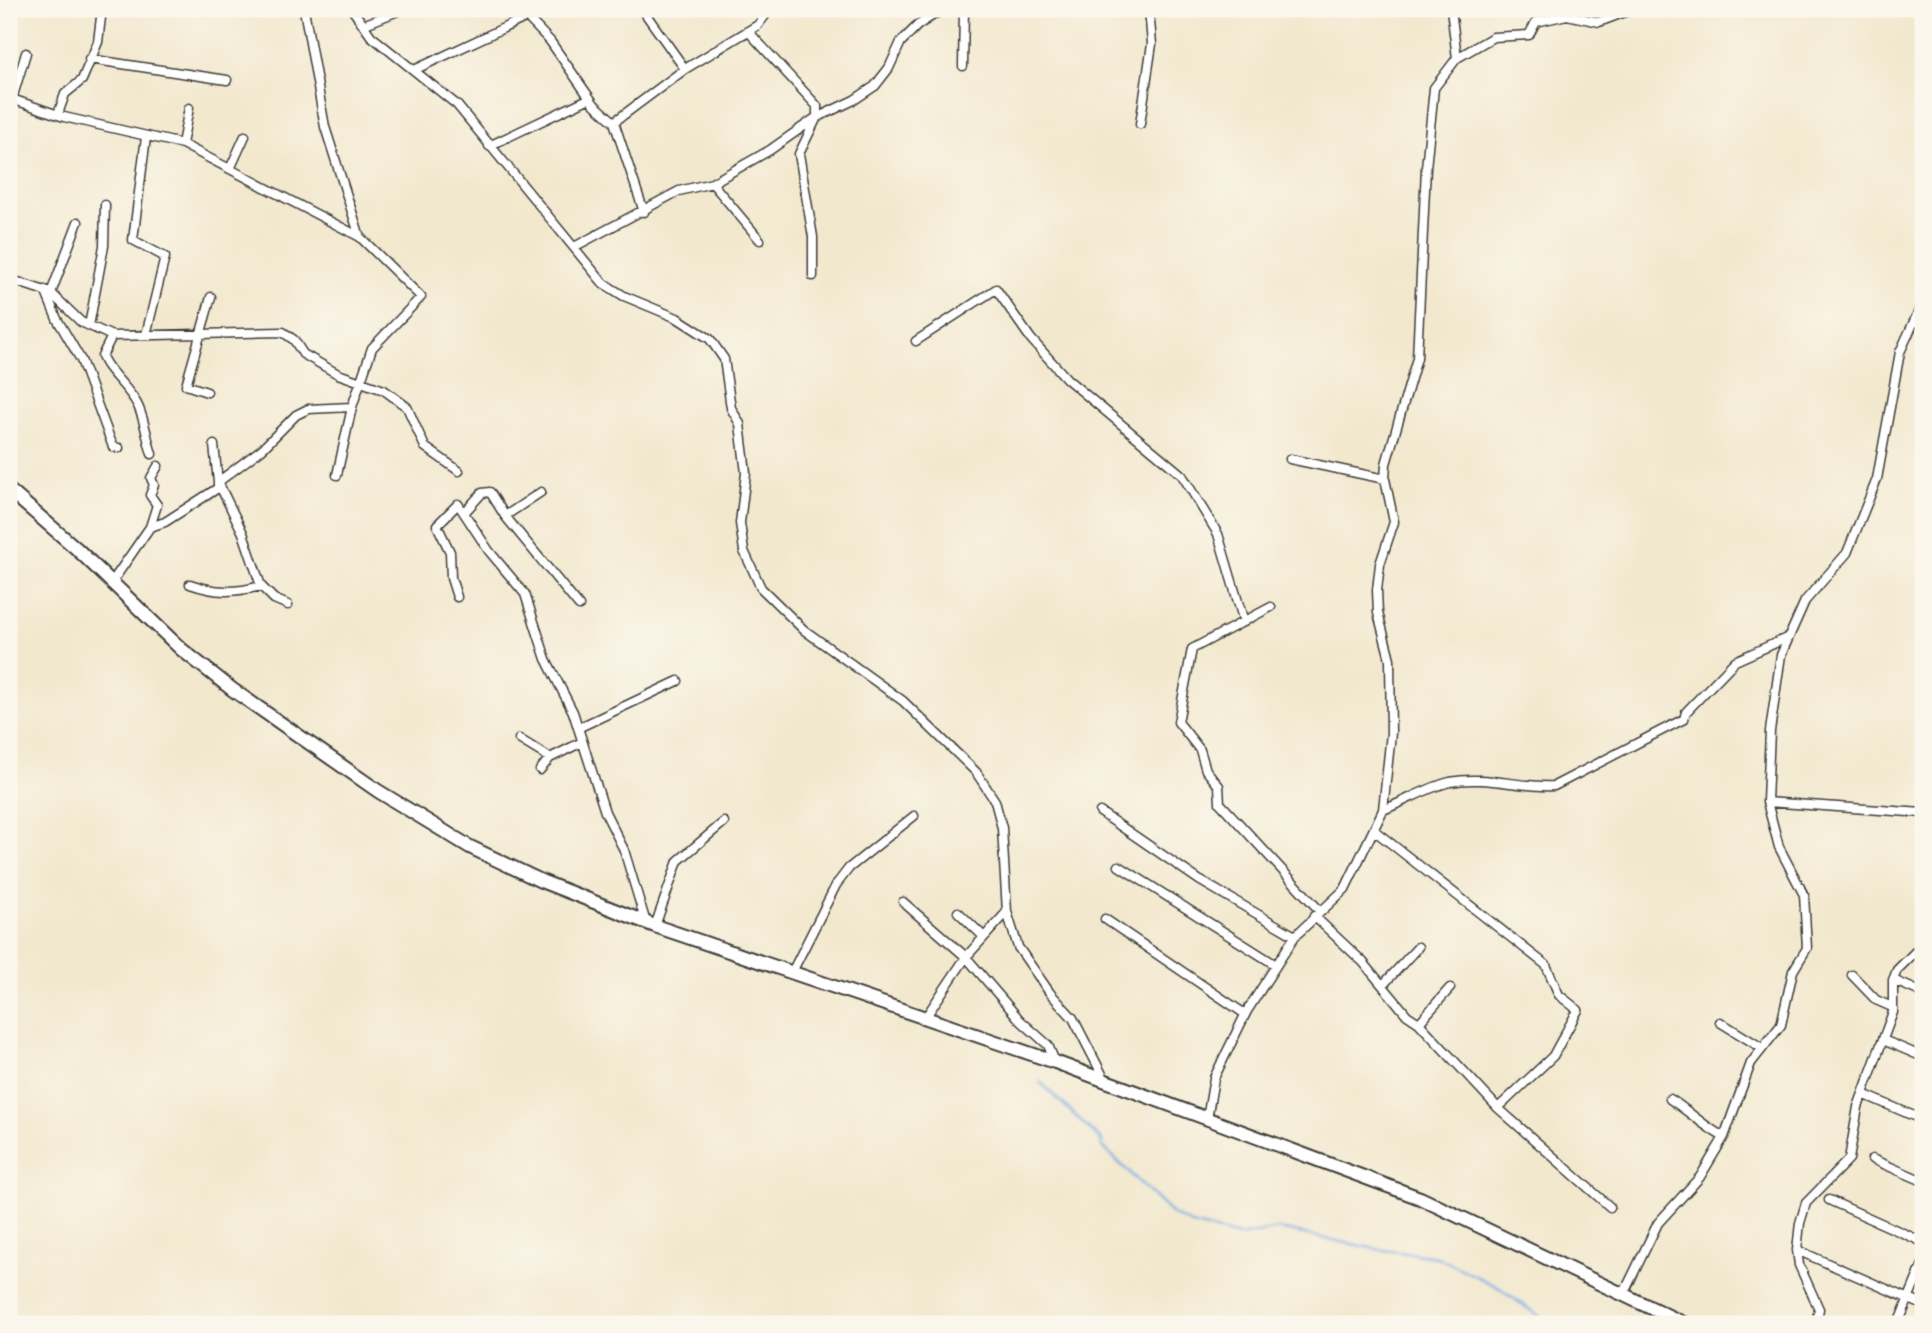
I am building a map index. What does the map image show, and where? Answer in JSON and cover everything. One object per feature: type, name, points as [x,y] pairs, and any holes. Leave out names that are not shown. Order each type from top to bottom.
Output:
[{"type":"main road","points":[[9,490],[112,582],[181,649],[233,690],[378,791],[470,848],[541,881],[651,925],[1055,1062],[1420,1198],[1685,1324]]},
{"type":"street","points":[[58,114],[65,94],[82,80],[98,42],[102,9]]},
{"type":"street","points":[[304,9],[325,127],[360,237]]},
{"type":"street","points":[[352,9],[371,36],[457,105],[603,283],[624,296],[677,318],[710,339],[724,359],[731,408],[740,424],[746,472],[740,523],[744,551],[761,588],[804,630],[903,701],[976,772],[995,801],[1002,828],[1007,912],[1018,947],[1073,1018],[1105,1080]]},
{"type":"street","points":[[363,25],[403,9]]},
{"type":"street","points":[[519,9],[551,41],[590,98],[614,122],[645,212]]},
{"type":"street","points":[[642,9],[685,69]]},
{"type":"street","points":[[614,122],[685,69],[758,25],[770,9]]},
{"type":"street","points":[[574,247],[645,212],[679,191],[712,183],[770,150],[817,117],[875,86],[889,68],[901,42],[918,24],[943,9]]},
{"type":"street","points":[[963,66],[964,9]]},
{"type":"street","points":[[1140,124],[1152,44],[1149,9]]},
{"type":"street","points":[[1451,9],[1457,58]]},
{"type":"street","points":[[1208,1119],[1214,1078],[1245,1014],[1295,936],[1345,889],[1376,831],[1383,810],[1391,733],[1390,659],[1378,614],[1377,590],[1380,564],[1394,522],[1385,479],[1386,464],[1417,358],[1426,168],[1434,88],[1457,58],[1493,37],[1529,35],[1536,22],[1567,15],[1599,22],[1633,9]]},
{"type":"street","points":[[414,69],[527,17]]},
{"type":"street","points":[[748,31],[817,106],[817,117],[799,154],[813,237],[813,276]]},
{"type":"street","points":[[26,53],[10,98],[58,114],[182,144],[360,237],[421,297],[372,348],[366,373],[359,381],[337,475]]},
{"type":"street","points":[[89,59],[227,79]]},
{"type":"street","points":[[489,146],[590,98]]},
{"type":"street","points":[[182,144],[189,108]]},
{"type":"street","points":[[146,136],[133,240],[165,257],[146,335]]},
{"type":"street","points":[[230,169],[245,136]]},
{"type":"street","points":[[712,183],[760,240]]},
{"type":"street","points":[[89,326],[104,246],[105,205]]},
{"type":"street","points":[[78,222],[48,292],[85,371],[113,447],[119,448]]},
{"type":"street","points":[[9,279],[48,292],[81,322],[112,336],[283,332],[294,340],[303,354],[338,374],[384,390],[407,407],[425,447],[459,471]]},
{"type":"street","points":[[916,341],[996,289],[1031,339],[1067,379],[1182,475],[1218,534],[1244,622]]},
{"type":"street","points":[[207,392],[186,384],[211,297]]},
{"type":"street","points":[[1623,1295],[1658,1223],[1700,1177],[1724,1137],[1751,1063],[1781,1025],[1793,971],[1809,940],[1804,895],[1779,847],[1767,802],[1770,731],[1781,655],[1805,601],[1847,553],[1877,479],[1900,352],[1923,302]]},
{"type":"street","points":[[112,336],[102,356],[138,405],[152,454]]},
{"type":"street","points":[[218,482],[262,449],[296,415],[308,409],[352,407]]},
{"type":"street","points":[[150,527],[165,522],[218,488],[214,445]]},
{"type":"street","points":[[1290,459],[1385,479]]},
{"type":"street","points":[[112,582],[150,527],[157,505],[150,495],[154,485],[151,478],[158,467]]},
{"type":"street","points":[[218,482],[243,533],[261,586],[274,599],[288,605]]},
{"type":"street","points":[[464,513],[486,491],[501,506],[505,516],[579,606]]},
{"type":"street","points":[[505,516],[541,492]]},
{"type":"street","points":[[457,597],[451,578],[450,552],[437,525],[458,503],[489,551],[524,594],[546,659],[573,712],[605,812],[624,850],[651,925]]},
{"type":"street","points":[[190,584],[214,592],[240,592],[261,586]]},
{"type":"street","points":[[1271,607],[1192,649],[1178,722],[1200,750],[1206,770],[1219,786],[1220,803],[1407,1015],[1419,1023],[1498,1108],[1610,1206]]},
{"type":"street","points":[[1383,810],[1450,782],[1510,781],[1532,788],[1554,786],[1684,719],[1686,712],[1735,661],[1789,637]]},
{"type":"street","points":[[578,728],[678,681]]},
{"type":"street","points":[[519,739],[550,758]]},
{"type":"street","points":[[540,770],[550,758],[582,742]]},
{"type":"street","points":[[1767,802],[1923,813]]},
{"type":"street","points":[[1100,812],[1199,880],[1295,936]]},
{"type":"street","points":[[791,974],[836,885],[849,868],[914,816]]},
{"type":"street","points":[[651,925],[678,862],[724,822]]},
{"type":"street","points":[[1376,831],[1546,965],[1559,995],[1578,1010],[1553,1056],[1498,1108]]},
{"type":"street","points":[[1119,866],[1276,965]]},
{"type":"street","points":[[903,902],[966,957],[1020,1020],[1048,1045],[1055,1062]]},
{"type":"street","points":[[958,912],[983,936]]},
{"type":"street","points":[[925,1018],[966,957],[1007,912]]},
{"type":"street","points":[[1105,919],[1245,1014]]},
{"type":"street","points":[[1816,1324],[1819,1309],[1798,1265],[1797,1250],[1806,1203],[1849,1159],[1863,1094],[1892,1007],[1893,979],[1897,970],[1923,944]]},
{"type":"street","points":[[1383,985],[1418,947]]},
{"type":"street","points":[[1852,975],[1876,1000],[1892,1007]]},
{"type":"street","points":[[1893,979],[1923,993]]},
{"type":"street","points":[[1419,1023],[1450,988]]},
{"type":"street","points":[[1720,1022],[1762,1048]]},
{"type":"street","points":[[1883,1040],[1923,1057]]},
{"type":"street","points":[[1863,1094],[1923,1120]]},
{"type":"street","points":[[1670,1099],[1696,1116],[1707,1129],[1724,1137]]},
{"type":"street","points":[[1872,1159],[1923,1181]]},
{"type":"street","points":[[1829,1200],[1923,1242]]},
{"type":"street","points":[[1797,1250],[1923,1305]]},
{"type":"street","points":[[1898,1324],[1923,1264]]},
{"type":"waterway","points":[[1040,1082],[1102,1141],[1102,1146],[1172,1214],[1191,1224],[1239,1236],[1279,1229],[1376,1249],[1437,1257],[1498,1287],[1550,1324]]}]
